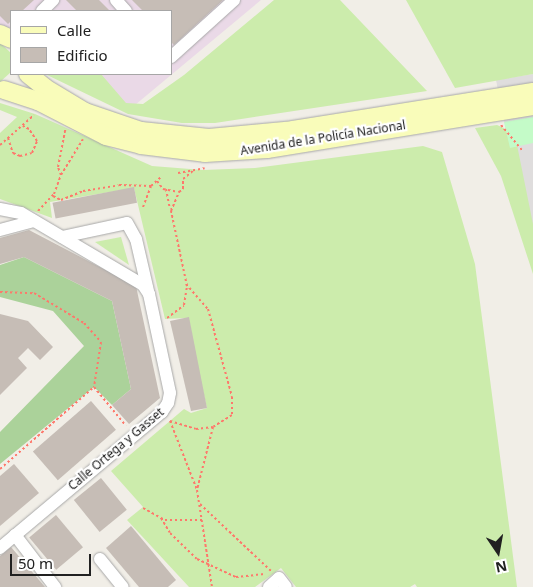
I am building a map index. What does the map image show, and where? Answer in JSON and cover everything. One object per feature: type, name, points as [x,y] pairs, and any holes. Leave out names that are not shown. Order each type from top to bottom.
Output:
[{"type":"main road","points":[[2,90],[20,75]]},
{"type":"main road","name":"Avenida de la Policía Nacional","points":[[29,75],[45,88],[85,112],[141,131],[189,138],[240,137],[464,110],[533,106]]},
{"type":"main road","name":"Avenida de la Policía Nacional","points":[[2,90],[38,101],[106,136],[185,152],[267,149],[409,118]]},
{"type":"main road","name":"Avenida de la Policía Nacional","points":[[464,110],[533,92]]},
{"type":"street","points":[[43,10],[53,0]]},
{"type":"street","points":[[116,0],[125,10]]},
{"type":"street","points":[[172,56],[234,0]]},
{"type":"street","points":[[0,209],[16,211],[35,217],[62,237],[136,279],[149,294]]},
{"type":"street","points":[[0,230],[35,217]]},
{"type":"street","name":"Calle Ortega y Gasset","points":[[0,548],[162,412],[170,398],[136,239],[127,223],[62,237]]},
{"type":"street","points":[[15,535],[55,587]]},
{"type":"street","points":[[100,559],[123,587]]},
{"type":"street","points":[[269,587],[283,583]]},
{"type":"path","points":[[0,145],[35,114]]},
{"type":"path","points":[[497,123],[506,128],[522,150]]},
{"type":"path","points":[[8,138],[14,153],[20,156],[32,153],[37,141],[29,129],[22,126]]},
{"type":"path","points":[[61,175],[58,167],[65,130]]},
{"type":"path","points":[[35,217],[53,196],[61,175],[83,138]]},
{"type":"path","points":[[178,173],[212,165]]},
{"type":"path","points":[[183,179],[192,171]]},
{"type":"path","points":[[171,211],[179,192],[183,189],[182,172]]},
{"type":"path","points":[[143,207],[151,186],[161,177]]},
{"type":"path","points":[[157,181],[166,190],[186,284],[184,305],[165,319]]},
{"type":"path","points":[[53,196],[61,200],[82,191],[119,185],[151,186]]},
{"type":"path","points":[[166,190],[179,192]]},
{"type":"path","points":[[186,284],[208,309],[232,397],[232,415],[213,427],[196,429],[170,421],[196,490],[212,587]]},
{"type":"path","points":[[0,292],[34,293],[84,323],[100,342],[94,387],[0,469]]},
{"type":"path","points":[[94,387],[134,435]]},
{"type":"path","points":[[196,490],[213,427]]},
{"type":"path","points":[[144,508],[160,518],[170,533],[197,559],[236,577],[271,574],[270,569],[199,503]]},
{"type":"path","points":[[160,518],[202,520]]},
{"type":"shaded area","points":[[0,0],[261,0],[172,74],[172,10],[10,10],[10,32],[0,26]]},
{"type":"shaded area","points":[[533,74],[533,266],[496,80]]},
{"type":"shaded area","points":[[96,75],[171,75],[129,110]]},
{"type":"green space","points":[[274,0],[340,0],[427,91],[215,123],[182,123],[128,114],[47,75],[102,75],[126,103],[143,104],[184,75]]},
{"type":"green space","points":[[406,0],[533,0],[533,74],[455,88]]},
{"type":"green space","points":[[0,43],[10,52],[10,73],[0,82]]},
{"type":"green space","points":[[0,103],[35,114],[152,166],[203,170],[255,168],[423,146],[442,152],[475,264],[517,587],[417,587],[415,584],[410,587],[296,587],[281,568],[255,587],[189,587],[127,520],[143,507],[111,471],[184,409],[191,413],[207,408],[186,318],[165,319],[134,188],[50,202],[52,218],[0,199],[0,133],[17,117],[0,110]]},
{"type":"green space","points":[[533,117],[533,143],[510,148],[504,122]]},
{"type":"green space","points":[[497,125],[504,128],[516,140],[533,224],[533,274],[501,176],[475,128]]},
{"type":"green space","points":[[121,237],[129,265],[95,242]]},
{"type":"green space","points":[[24,257],[112,301],[131,389],[112,405],[94,387],[0,464],[0,432],[84,346],[53,311],[0,297],[0,265]]},
{"type":"building","points":[[0,0],[34,0],[23,10],[10,10],[10,22],[8,24],[0,16]]},
{"type":"building","points":[[66,0],[99,0],[109,10],[76,10]]},
{"type":"building","points":[[132,0],[223,0],[174,45],[172,43],[172,10],[142,10]]},
{"type":"building","points":[[134,187],[137,203],[56,219],[53,203]]},
{"type":"building","points":[[29,230],[136,286],[160,398],[129,424],[112,405],[131,389],[112,301],[24,257],[0,264],[0,238]]},
{"type":"building","points":[[0,314],[28,321],[53,347],[40,360],[28,348],[18,358],[27,368],[0,395]]},
{"type":"building","points":[[189,317],[207,408],[191,411],[170,321]]},
{"type":"building","points":[[91,401],[116,430],[58,480],[33,452]]},
{"type":"building","points":[[14,464],[39,493],[0,526],[0,476]]},
{"type":"building","points":[[101,478],[127,510],[100,532],[74,500]]},
{"type":"building","points":[[56,515],[83,547],[56,570],[29,537]]},
{"type":"building","points":[[131,526],[176,580],[168,587],[139,587],[106,548]]},
{"type":"building","points":[[11,547],[45,587],[0,587],[0,556]]}]
